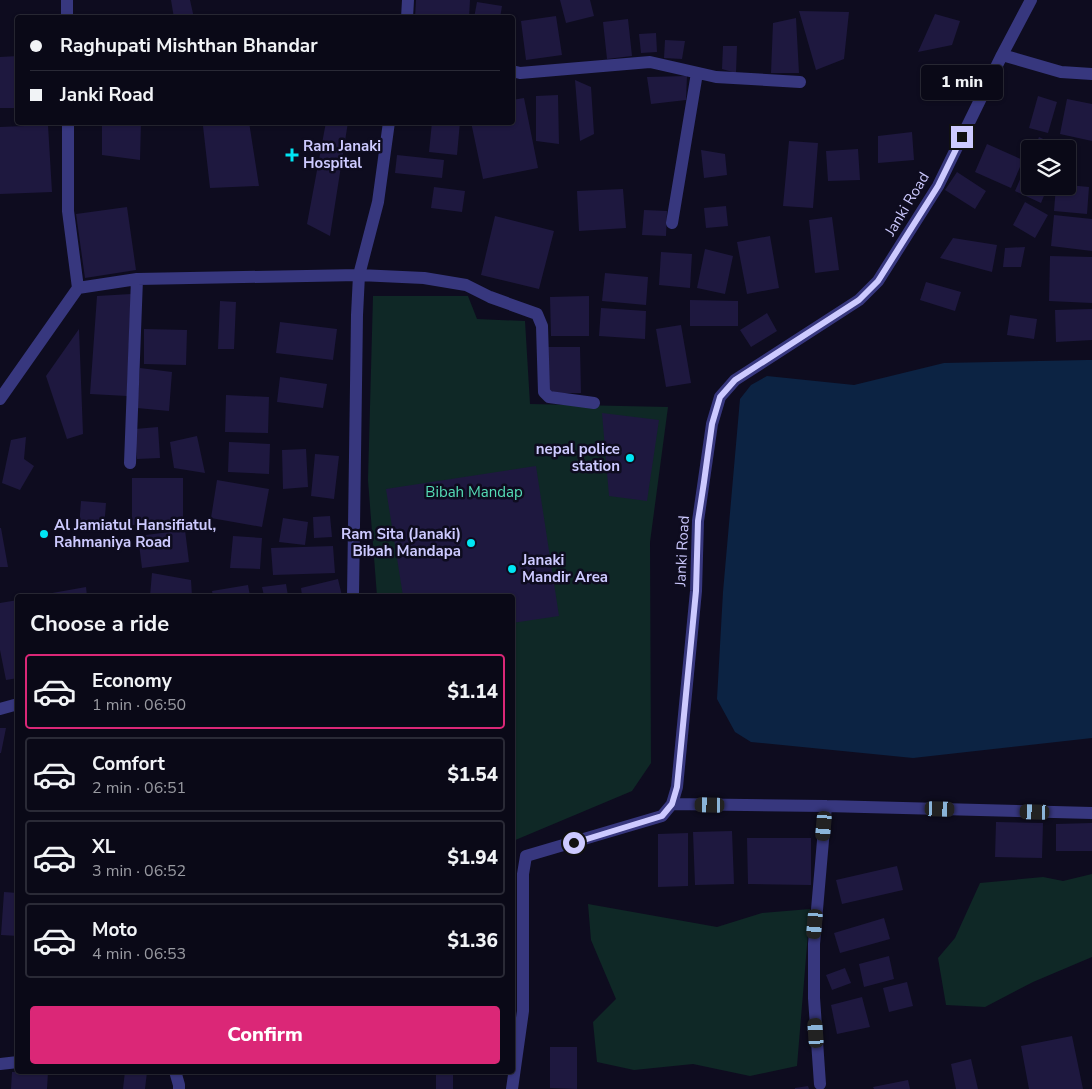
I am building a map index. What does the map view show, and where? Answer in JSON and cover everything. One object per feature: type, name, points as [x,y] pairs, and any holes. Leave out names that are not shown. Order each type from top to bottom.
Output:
[{"type":"street","points":[[67,0],[67,15]]},
{"type":"street","points":[[407,15],[408,0]]},
{"type":"street","name":"Janki Road","points":[[672,804],[677,787],[696,591],[698,521],[712,424],[720,397],[735,380],[859,300],[878,281],[938,186],[1002,55],[1032,0]]},
{"type":"street","points":[[1002,55],[1061,72],[1092,74]]},
{"type":"street","points":[[515,72],[520,73],[650,62],[716,77],[800,82]]},
{"type":"street","points":[[672,223],[697,73]]},
{"type":"street","points":[[0,399],[78,288],[68,211],[68,125]]},
{"type":"street","points":[[354,594],[359,275],[378,202],[389,125]]},
{"type":"street","points":[[78,288],[137,279],[359,275],[424,278],[466,285],[490,298],[537,314],[542,326],[544,392],[550,397],[594,403]]},
{"type":"street","points":[[130,463],[137,279]]},
{"type":"street","points":[[0,709],[15,705]]},
{"type":"street","points":[[515,1068],[523,1011],[523,874],[526,856],[662,816],[672,804],[1092,813]]},
{"type":"street","points":[[820,1084],[814,998],[814,944],[826,806]]},
{"type":"street","points":[[0,1064],[15,1062]]},
{"type":"street","points":[[176,1074],[179,1089]]},
{"type":"street","points":[[512,1089],[514,1074]]},
{"type":"green space","name":"Bibah Mandap","points":[[373,296],[468,296],[477,319],[525,321],[530,404],[668,407],[650,542],[651,763],[632,791],[515,840],[515,594],[377,594],[368,480]]},
{"type":"green space","points":[[1092,874],[1092,957],[1033,982],[985,1007],[946,1005],[938,958],[955,938],[980,883],[1043,877],[1063,881]]},
{"type":"green space","points":[[588,904],[717,927],[762,913],[810,909],[797,1066],[750,1076],[693,1064],[634,1070],[597,1062],[593,1022],[616,999],[591,940]]},
{"type":"water","points":[[1092,360],[1092,738],[913,758],[751,742],[735,732],[717,699],[723,592],[740,399],[751,385],[767,376],[854,385],[944,363]]},
{"type":"building","points":[[171,0],[190,0],[193,15],[174,15]]},
{"type":"building","points":[[416,0],[470,0],[469,15],[415,15]]},
{"type":"building","points":[[560,0],[590,0],[594,16],[566,23]]},
{"type":"building","points":[[477,2],[502,6],[500,15],[475,15]]},
{"type":"building","points":[[799,11],[849,12],[844,59],[816,70]]},
{"type":"building","points":[[935,14],[960,21],[952,45],[918,52]]},
{"type":"building","points":[[556,16],[562,55],[526,60],[521,21]]},
{"type":"building","points":[[796,18],[799,73],[771,73],[773,23]]},
{"type":"building","points":[[628,19],[632,56],[607,59],[603,22]]},
{"type":"building","points":[[656,33],[657,52],[641,53],[639,34]]},
{"type":"building","points":[[665,40],[685,41],[682,59],[664,58]]},
{"type":"building","points":[[723,46],[737,46],[736,73],[722,69]]},
{"type":"building","points":[[15,56],[15,108],[0,108],[0,57]]},
{"type":"building","points":[[687,76],[686,100],[651,104],[647,77]]},
{"type":"building","points":[[575,80],[591,87],[594,134],[580,141]]},
{"type":"building","points":[[558,95],[559,144],[536,141],[536,96]]},
{"type":"building","points":[[1038,96],[1057,102],[1048,133],[1029,128]]},
{"type":"building","points":[[524,98],[538,168],[483,179],[472,125],[515,125],[515,100]]},
{"type":"building","points":[[1067,99],[1092,104],[1092,141],[1060,134]]},
{"type":"building","points":[[48,125],[52,192],[0,194],[0,127]]},
{"type":"building","points":[[102,125],[141,125],[140,160],[102,155]]},
{"type":"building","points":[[249,125],[259,186],[210,188],[203,126]]},
{"type":"building","points":[[325,125],[348,125],[330,236],[307,224]]},
{"type":"building","points":[[432,125],[460,125],[457,155],[429,152]]},
{"type":"building","points":[[912,132],[914,160],[878,163],[878,136]]},
{"type":"building","points":[[789,141],[818,143],[813,208],[783,206]]},
{"type":"building","points":[[987,144],[1021,159],[1021,165],[1011,188],[975,172]]},
{"type":"building","points":[[858,149],[860,180],[828,181],[826,151]]},
{"type":"building","points":[[701,150],[725,154],[727,175],[704,178]]},
{"type":"building","points":[[397,155],[444,160],[442,178],[395,173]]},
{"type":"building","points":[[957,172],[986,191],[975,209],[945,190]]},
{"type":"building","points":[[1021,177],[1021,194],[1015,191]]},
{"type":"building","points":[[1076,186],[1089,187],[1087,214],[1054,211],[1055,195],[1076,195]]},
{"type":"building","points":[[434,187],[465,191],[462,212],[431,208]]},
{"type":"building","points":[[623,189],[626,228],[579,231],[577,191]]},
{"type":"building","points":[[1024,195],[1044,195],[1041,203]]},
{"type":"building","points":[[1025,202],[1048,215],[1035,238],[1013,225]]},
{"type":"building","points":[[726,206],[728,226],[706,228],[704,208]]},
{"type":"building","points":[[127,207],[136,270],[85,278],[76,214]]},
{"type":"building","points":[[644,210],[667,211],[666,236],[642,235]]},
{"type":"building","points":[[1054,215],[1092,219],[1092,251],[1051,246]]},
{"type":"building","points":[[495,216],[554,231],[539,289],[481,275]]},
{"type":"building","points":[[832,217],[839,270],[815,273],[809,220]]},
{"type":"building","points":[[770,236],[779,288],[747,294],[737,242]]},
{"type":"building","points":[[953,238],[997,245],[992,272],[940,258]]},
{"type":"building","points":[[1025,247],[1021,267],[1003,267],[1005,248]]},
{"type":"building","points":[[705,249],[733,256],[725,294],[697,288]]},
{"type":"building","points":[[661,252],[692,254],[690,288],[659,285]]},
{"type":"building","points":[[1050,256],[1092,257],[1092,303],[1049,301]]},
{"type":"building","points":[[605,273],[648,277],[646,305],[602,301]]},
{"type":"building","points":[[926,282],[961,292],[955,311],[920,300]]},
{"type":"building","points":[[131,294],[127,396],[90,394],[97,296]]},
{"type":"building","points":[[589,296],[589,336],[551,336],[550,297]]},
{"type":"building","points":[[690,300],[738,301],[738,326],[690,326]]},
{"type":"building","points":[[220,301],[236,302],[234,349],[218,349]]},
{"type":"building","points":[[601,308],[646,311],[645,339],[599,336]]},
{"type":"building","points":[[1092,309],[1092,340],[1056,342],[1055,310]]},
{"type":"building","points":[[767,313],[777,331],[751,347],[740,330]]},
{"type":"building","points":[[1010,315],[1037,319],[1034,339],[1007,335]]},
{"type":"building","points":[[280,322],[337,329],[333,360],[276,353]]},
{"type":"building","points":[[681,325],[691,383],[666,387],[656,329]]},
{"type":"building","points":[[79,329],[83,434],[67,439],[46,376]]},
{"type":"building","points":[[144,329],[187,330],[186,365],[144,364]]},
{"type":"building","points":[[548,347],[580,347],[581,393],[549,393]]},
{"type":"building","points":[[140,368],[172,372],[169,411],[137,408]]},
{"type":"building","points":[[280,377],[327,384],[323,408],[277,402]]},
{"type":"building","points":[[226,395],[269,397],[268,433],[225,432]]},
{"type":"building","name":"nepal police station","points":[[602,413],[659,420],[647,501],[609,496]]},
{"type":"building","points":[[158,427],[160,458],[137,459],[135,429]]},
{"type":"building","points":[[197,436],[205,473],[174,468],[170,442]]},
{"type":"building","points":[[26,437],[24,459],[34,466],[20,490],[2,483],[11,440]]},
{"type":"building","points":[[229,442],[270,444],[269,474],[228,472]]},
{"type":"building","points":[[306,449],[308,487],[283,489],[282,450]]},
{"type":"building","points":[[315,454],[339,456],[334,499],[311,496]]},
{"type":"building","name":"Ram Sita (Janaki) Bibah Mandapa","points":[[536,466],[559,616],[515,623],[515,594],[403,594],[386,489]]},
{"type":"building","points":[[132,478],[183,478],[183,525],[132,525]]},
{"type":"building","points":[[217,480],[269,489],[262,527],[211,518]]},
{"type":"building","points":[[81,501],[106,503],[104,529],[79,527]]},
{"type":"building","points":[[330,516],[332,537],[314,538],[313,517]]},
{"type":"building","points":[[283,518],[308,522],[305,545],[279,542]]},
{"type":"building","points":[[1,528],[8,567],[0,567]]},
{"type":"building","points":[[185,530],[189,562],[142,568],[138,536]]},
{"type":"building","points":[[233,536],[262,538],[260,569],[230,568]]},
{"type":"building","points":[[333,546],[335,573],[273,575],[271,548]]},
{"type":"building","points":[[152,573],[191,580],[192,594],[150,594]]},
{"type":"building","points":[[338,579],[342,594],[302,594],[301,588]]},
{"type":"building","points":[[286,584],[288,594],[264,594],[262,587]]},
{"type":"building","points":[[248,585],[250,594],[213,594],[212,591]]},
{"type":"building","points":[[86,587],[87,594],[47,594]]},
{"type":"building","points":[[15,600],[15,678],[6,680],[0,650],[0,603]]},
{"type":"building","points":[[0,728],[6,728],[1,753],[0,753]]},
{"type":"building","points":[[996,822],[1043,823],[1042,858],[995,857]]},
{"type":"building","points":[[1092,823],[1092,851],[1056,851],[1056,824]]},
{"type":"building","points":[[732,831],[734,884],[695,885],[693,832]]},
{"type":"building","points":[[688,833],[688,886],[658,887],[658,834]]},
{"type":"building","points":[[747,838],[811,838],[811,885],[748,884]]},
{"type":"building","points":[[897,866],[903,890],[842,904],[836,880]]},
{"type":"building","points":[[4,892],[15,893],[15,936],[1,935]]},
{"type":"building","points":[[884,918],[890,939],[840,953],[834,933]]},
{"type":"building","points":[[889,956],[894,979],[864,987],[859,964]]},
{"type":"building","points":[[845,968],[851,983],[832,990],[826,975]]},
{"type":"building","points":[[907,982],[913,1006],[889,1012],[883,988]]},
{"type":"building","points":[[862,997],[870,1027],[837,1034],[831,1005]]},
{"type":"building","points":[[1072,1036],[1083,1089],[1029,1089],[1021,1046]]},
{"type":"building","points":[[550,1047],[577,1047],[577,1089],[550,1088]]},
{"type":"building","points":[[971,1059],[978,1089],[956,1089],[951,1064]]},
{"type":"building","points":[[12,1072],[15,1072],[15,1074],[48,1074],[47,1089],[11,1089]]},
{"type":"building","points":[[125,1074],[147,1074],[145,1089],[123,1089]]},
{"type":"building","points":[[436,1074],[453,1074],[453,1089],[436,1089]]},
{"type":"building","points":[[908,1080],[910,1089],[874,1089],[873,1087]]},
{"type":"building","points":[[808,1086],[809,1089],[795,1089],[795,1088]]},
{"type":"place","name":"Ram Janaki Hospital","points":[[292,155]]},
{"type":"place","name":"nepal police station","points":[[630,458]]},
{"type":"place","name":"Al Jamiatul Hansifiatul, Rahmaniya Road","points":[[44,534]]},
{"type":"place","name":"Ram Sita (Janaki) Bibah Mandapa","points":[[471,543]]},
{"type":"place","name":"Janaki Mandir Area","points":[[512,569]]},
{"type":"route","points":[[574,843],[662,816],[672,804],[677,787],[696,591],[698,521],[712,424],[720,397],[735,380],[859,300],[878,281],[938,186],[962,137]]}]
